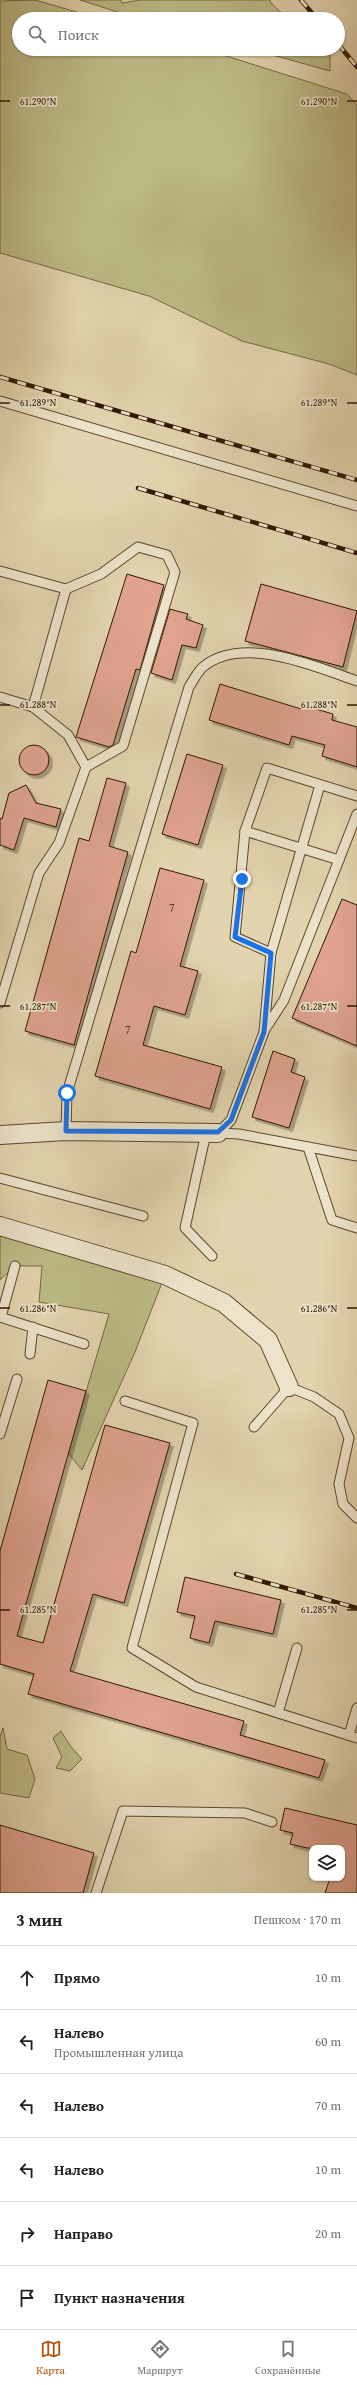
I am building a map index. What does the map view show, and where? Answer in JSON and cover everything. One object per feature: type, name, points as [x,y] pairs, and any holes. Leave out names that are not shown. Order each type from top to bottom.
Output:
[{"type":"street","points":[[0,1135],[66,1131],[212,1132]]},
{"type":"street","points":[[0,1226],[165,1275],[224,1303],[268,1340],[289,1387]]},
{"type":"lane","points":[[0,401],[357,506]]},
{"type":"lane","points":[[0,571],[66,589],[101,574],[138,547],[167,555],[175,572],[123,746],[86,767],[59,843],[39,873],[3,985],[0,1003]]},
{"type":"lane","points":[[33,707],[66,589]]},
{"type":"lane","points":[[66,1131],[67,1093],[189,686],[203,667],[226,656],[249,652],[286,656],[357,681]]},
{"type":"lane","points":[[0,697],[33,707],[68,735],[86,767]]},
{"type":"lane","points":[[271,953],[235,937],[245,831],[267,768],[357,796]]},
{"type":"lane","points":[[264,1032],[271,953],[320,785]]},
{"type":"lane","points":[[212,1256],[184,1228],[212,1132],[231,1120],[264,1032],[284,1000],[357,814]]},
{"type":"lane","points":[[245,831],[339,860]]},
{"type":"lane","points":[[212,1132],[239,1134],[357,1156]]},
{"type":"lane","points":[[308,1147],[332,1220],[357,1228]]},
{"type":"lane","points":[[0,1178],[143,1216]]},
{"type":"lane","points":[[15,1266],[0,1317],[84,1344]]},
{"type":"lane","points":[[30,1354],[33,1328]]},
{"type":"lane","points":[[0,1434],[17,1379]]},
{"type":"lane","points":[[254,1427],[289,1387],[314,1397],[339,1414],[349,1438],[340,1484],[343,1504],[357,1518]]},
{"type":"lane","points":[[125,1401],[193,1422],[132,1648],[196,1688],[353,1737],[357,1708]]},
{"type":"lane","points":[[278,1713],[297,1648]]},
{"type":"lane","points":[[96,1893],[123,1811],[245,1813],[272,1822]]},
{"type":"shaded area","points":[[35,0],[77,12],[12,12],[12,56],[226,56],[347,94],[357,105],[357,375],[329,364],[242,341],[149,296],[0,253],[0,1]]},
{"type":"shaded area","points":[[80,0],[121,0],[122,3],[140,0],[270,0],[271,3],[281,12],[118,12]]},
{"type":"shaded area","points":[[276,56],[330,56],[330,71]]},
{"type":"shaded area","points":[[0,1226],[165,1275],[135,1352],[82,1470],[68,1453],[109,1314],[39,1302],[42,1266],[15,1266],[0,1280]]},
{"type":"shaded area","points":[[3,1728],[7,1749],[27,1755],[35,1779],[29,1798],[0,1793],[0,1737]]},
{"type":"shaded area","points":[[61,1731],[71,1747],[82,1759],[70,1771],[56,1768],[62,1757],[53,1738]]},
{"type":"building","points":[[127,574],[164,585],[140,670],[136,669],[113,745],[109,747],[76,737]]},
{"type":"building","points":[[261,584],[357,611],[343,667],[245,641]]},
{"type":"building","points":[[170,609],[188,614],[186,619],[203,625],[196,648],[182,645],[172,680],[151,673]]},
{"type":"building","points":[[220,684],[301,709],[302,705],[333,714],[332,720],[357,727],[357,767],[322,756],[325,745],[292,736],[289,745],[209,720]]},
{"type":"building","points":[[34,745],[45,749],[49,760],[45,771],[34,775],[23,771],[19,760],[23,749]]},
{"type":"building","points":[[187,754],[223,765],[198,845],[162,834]]},
{"type":"building","points":[[107,778],[126,783],[109,846],[128,852],[74,1045],[25,1031],[79,838],[89,841]]},
{"type":"building","points":[[26,785],[36,803],[61,809],[56,827],[24,818],[14,850],[0,845],[0,818],[2,819],[9,793]]},
{"type":"building","points":[[160,868],[204,880],[180,966],[198,971],[185,1015],[154,1006],[143,1045],[222,1067],[210,1109],[95,1076],[131,951],[136,953]]},
{"type":"building","points":[[342,899],[357,905],[357,1046],[292,1018]]},
{"type":"building","points":[[273,1051],[295,1059],[291,1072],[305,1077],[289,1128],[252,1117]]},
{"type":"building","points":[[48,1380],[86,1391],[17,1636],[43,1643],[105,1425],[170,1443],[124,1603],[93,1594],[70,1671],[244,1721],[240,1735],[325,1760],[319,1778],[28,1694],[34,1674],[0,1664],[0,1551]]},
{"type":"building","points":[[185,1577],[281,1600],[273,1634],[215,1621],[209,1643],[190,1638],[195,1616],[177,1612]]},
{"type":"building","points":[[285,1808],[357,1825],[357,1893],[325,1893],[329,1881],[345,1881],[345,1845],[309,1845],[309,1848],[307,1848],[290,1844],[293,1833],[280,1830]]},
{"type":"building","points":[[0,1825],[94,1853],[83,1893],[0,1893]]},
{"type":"railway","points":[[301,0],[311,12]]},
{"type":"railway","points":[[345,52],[357,67]]},
{"type":"railway","points":[[0,377],[357,480]]},
{"type":"railway","points":[[138,488],[357,553]]},
{"type":"railway","points":[[236,1574],[357,1608]]},
{"type":"route","points":[[67,1093],[66,1131],[218,1132],[231,1120],[264,1032],[271,953],[235,937],[242,879]]}]
